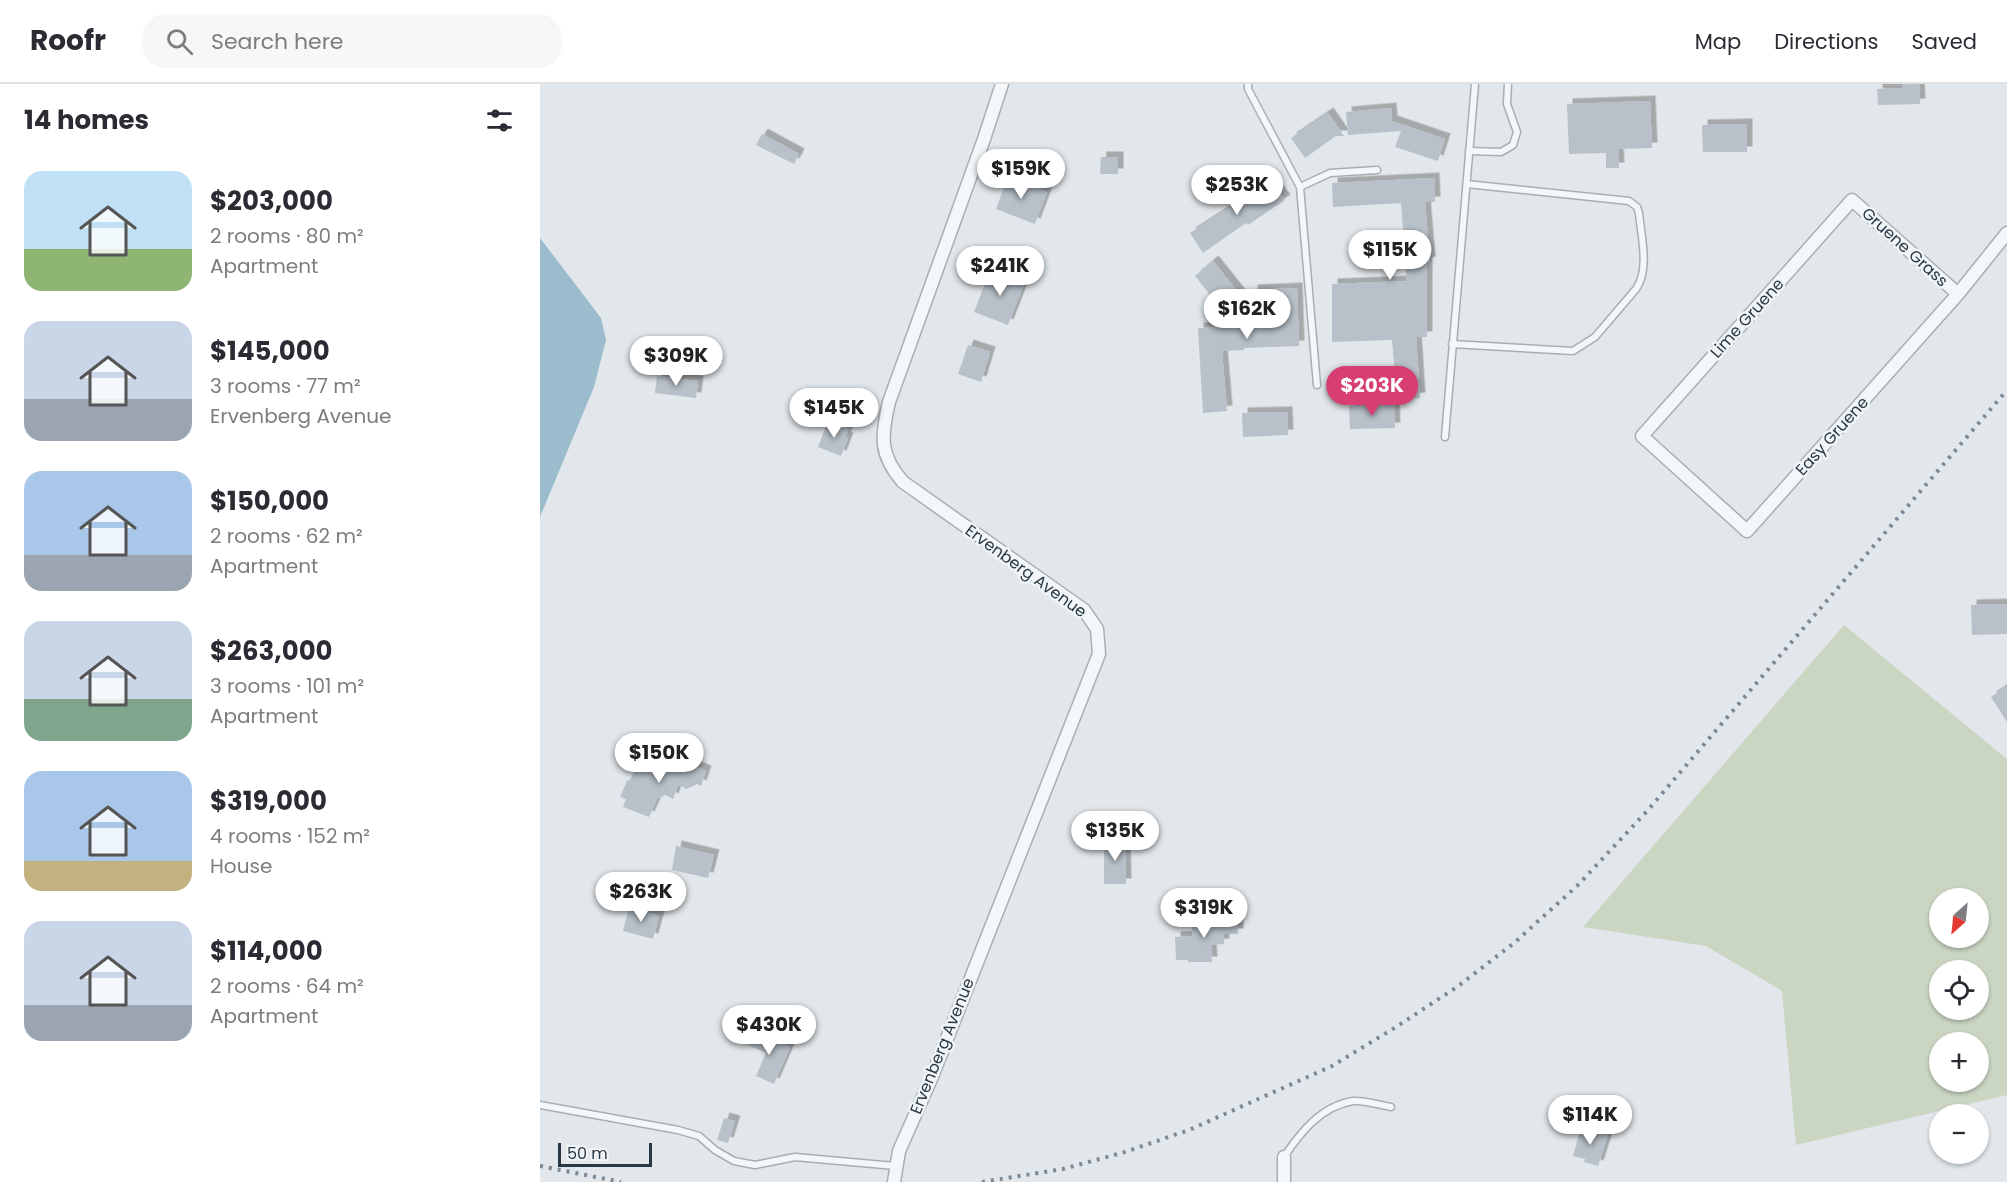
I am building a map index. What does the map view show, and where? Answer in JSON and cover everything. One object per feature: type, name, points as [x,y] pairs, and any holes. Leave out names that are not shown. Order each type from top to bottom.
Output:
[{"type":"street","name":"Ervenberg Avenue","points":[[894,1182],[895,1166],[903,1142],[935,1069],[1099,654],[1097,629],[1084,610],[903,483],[892,470],[885,455],[882,439],[889,402],[1002,84]]},
{"type":"street","name":"Gruene Grass","points":[[1852,200],[1958,294]]},
{"type":"street","name":"Lime Gruene","points":[[1642,436],[1852,200]]},
{"type":"street","name":"Easy Gruene","points":[[1642,436],[1747,531],[1958,294],[2007,233]]},
{"type":"street","points":[[1284,1157],[1284,1182]]},
{"type":"lane","points":[[1248,84],[1248,89],[1300,187],[1317,385]]},
{"type":"lane","points":[[1445,437],[1475,84]]},
{"type":"lane","points":[[1469,151],[1501,152],[1513,145],[1517,132],[1507,104],[1508,84]]},
{"type":"lane","points":[[1300,187],[1330,173],[1377,170]]},
{"type":"lane","points":[[1452,344],[1573,351],[1594,337],[1641,283],[1644,270],[1639,213],[1637,207],[1629,201],[1621,198],[1467,184]]},
{"type":"lane","points":[[1284,1157],[1297,1138],[1314,1120],[1334,1108],[1354,1101],[1391,1107]]},
{"type":"lane","points":[[540,1105],[678,1130],[699,1136],[715,1150],[734,1161],[755,1164],[795,1157],[895,1166]]},
{"type":"green space","points":[[1844,625],[2007,759],[2007,1095],[1969,1104],[1929,1104],[1929,1113],[1796,1145],[1782,991],[1706,946],[1583,927]]},
{"type":"water","points":[[540,238],[601,318],[606,340],[594,387],[540,517]]},
{"type":"building","points":[[1902,84],[1919,84],[1920,104],[1878,105],[1877,89],[1902,88]]},
{"type":"building","points":[[1650,101],[1652,148],[1618,149],[1619,168],[1606,168],[1606,153],[1569,154],[1567,104]]},
{"type":"building","points":[[1391,108],[1392,121],[1445,139],[1438,161],[1395,147],[1401,131],[1348,135],[1346,112]]},
{"type":"building","points":[[1328,113],[1344,136],[1336,136],[1305,158],[1291,138]]},
{"type":"building","points":[[1747,124],[1747,152],[1703,152],[1702,125]]},
{"type":"building","points":[[762,134],[799,154],[794,164],[756,145]]},
{"type":"building","points":[[1101,157],[1118,157],[1118,174],[1100,174]]},
{"type":"building","points":[[1008,177],[1047,192],[1035,224],[996,209]]},
{"type":"building","points":[[1434,178],[1435,202],[1425,202],[1430,262],[1427,263],[1427,337],[1416,337],[1420,398],[1397,399],[1392,340],[1332,342],[1332,284],[1407,281],[1401,203],[1333,207],[1332,183]]},
{"type":"building","points":[[1271,181],[1285,200],[1248,225],[1246,223],[1203,253],[1190,233]]},
{"type":"building","points":[[1213,261],[1241,296],[1223,311],[1195,276]]},
{"type":"building","points":[[991,268],[1025,281],[1008,325],[974,312]]},
{"type":"building","points":[[1297,288],[1299,346],[1222,351],[1227,411],[1203,413],[1198,328],[1253,326],[1252,290]]},
{"type":"building","points":[[968,345],[990,352],[981,382],[958,374]]},
{"type":"building","points":[[657,376],[698,381],[696,398],[655,393]]},
{"type":"building","points":[[1394,404],[1395,428],[1350,429],[1349,406]]},
{"type":"building","points":[[1287,412],[1288,435],[1243,437],[1242,413]]},
{"type":"building","points":[[828,421],[849,429],[841,456],[818,447]]},
{"type":"building","points":[[2007,604],[2007,634],[1972,635],[1971,605]]},
{"type":"building","points":[[2007,686],[2007,722],[1991,697]]},
{"type":"building","points":[[664,757],[669,767],[690,757],[694,766],[706,771],[701,786],[697,784],[687,789],[678,785],[673,799],[665,795],[657,799],[649,817],[623,807],[626,799],[620,797],[633,773]]},
{"type":"building","points":[[1104,839],[1125,839],[1126,884],[1104,884]]},
{"type":"building","points":[[676,846],[714,855],[708,878],[672,870]]},
{"type":"building","points":[[629,907],[659,916],[653,939],[623,931]]},
{"type":"building","points":[[1192,918],[1238,918],[1238,934],[1224,934],[1224,944],[1211,945],[1212,962],[1176,960],[1175,937],[1192,936]]},
{"type":"building","points":[[754,1031],[790,1047],[774,1084],[756,1076],[766,1053],[748,1045]]},
{"type":"building","points":[[724,1118],[735,1121],[728,1143],[717,1140]]},
{"type":"building","points":[[1581,1127],[1608,1135],[1598,1166],[1573,1156]]},
{"type":"railway","points":[[982,1182],[1063,1169],[1125,1152],[1189,1130],[1332,1066],[1457,987],[1514,943],[1577,886],[1648,810],[2007,390]]},
{"type":"railway","points":[[540,1166],[621,1182]]}]
